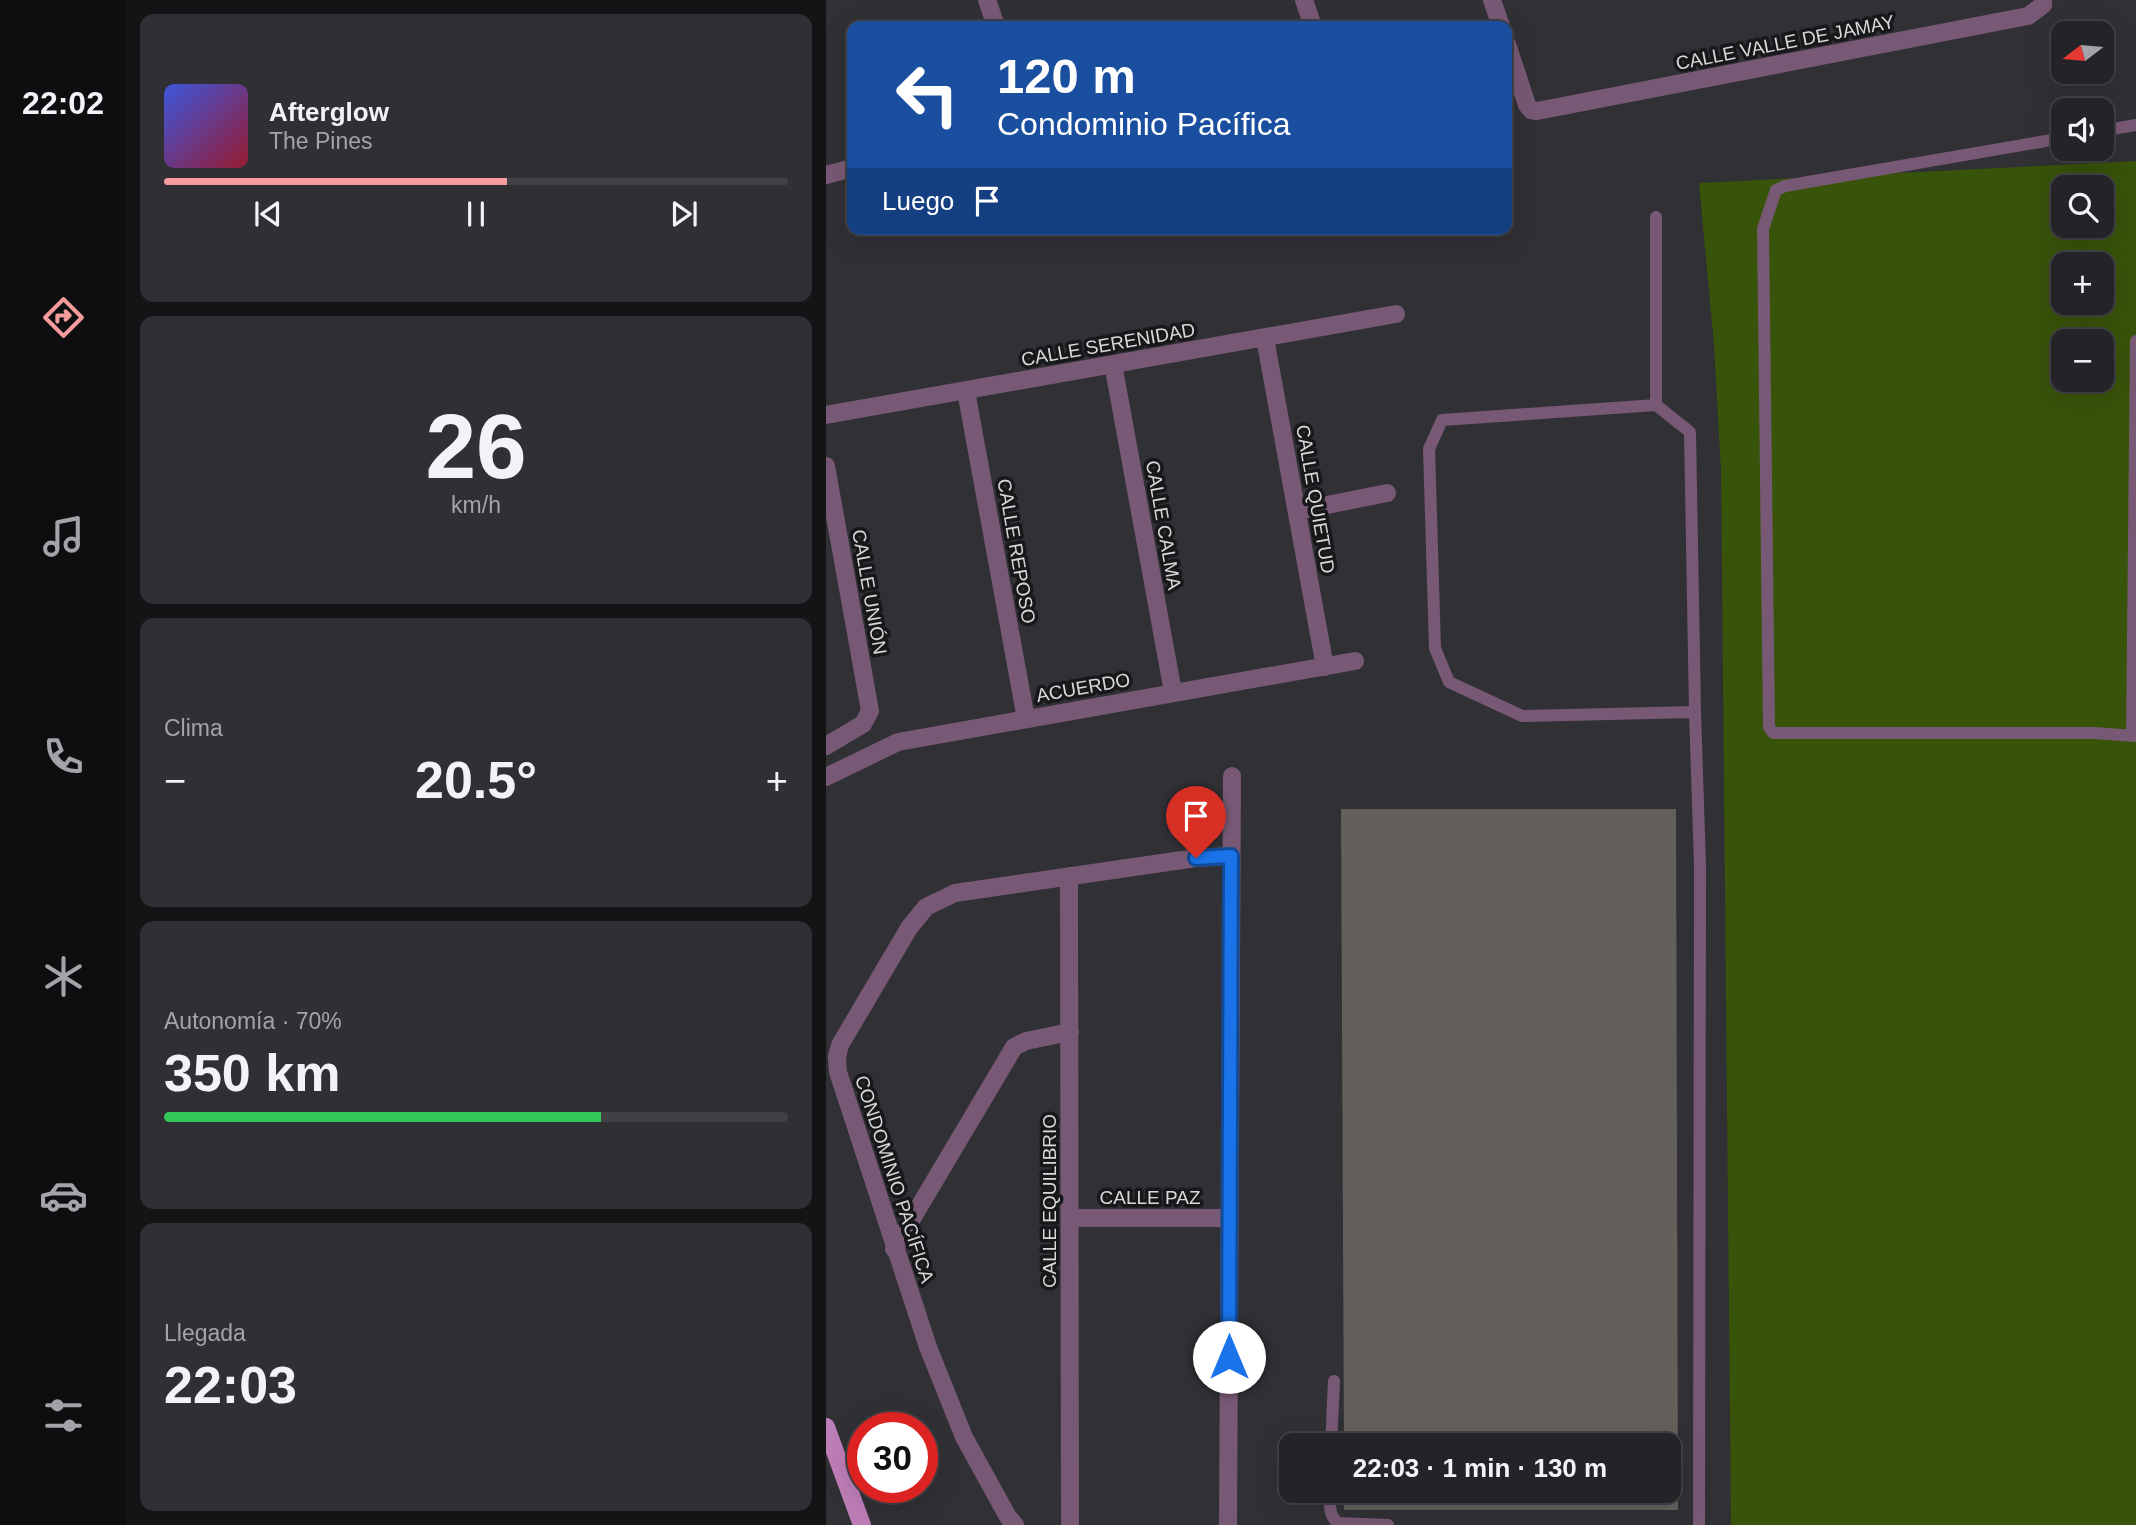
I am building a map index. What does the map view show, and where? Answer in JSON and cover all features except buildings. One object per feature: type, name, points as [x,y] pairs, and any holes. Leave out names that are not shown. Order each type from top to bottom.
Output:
[{"type":"main road","points":[[826,1427],[862,1525]]},
{"type":"street","points":[[987,0],[994,21]]},
{"type":"street","points":[[1304,0],[1311,21]]},
{"type":"street","points":[[1492,0],[1499,21]]},
{"type":"street","name":"CALLE VALLE DE JAMAY","points":[[1512,59],[1531,110],[2028,16],[2043,2]]},
{"type":"street","points":[[826,174],[847,169]]},
{"type":"street","name":"CALLE SERENIDAD","points":[[826,415],[1396,314]]},
{"type":"street","name":"CALLE QUIETUD","points":[[1265,338],[1325,667]]},
{"type":"street","name":"CALLE CALMA","points":[[1114,364],[1173,692]]},
{"type":"street","name":"CALLE REPOSO","points":[[966,391],[1026,719]]},
{"type":"street","name":"CALLE UNIÓN","points":[[826,466],[870,711],[863,724]]},
{"type":"street","points":[[1297,511],[1387,494]]},
{"type":"street","name":"ACUERDO","points":[[826,777],[898,742],[1355,662]]},
{"type":"street","points":[[826,746],[863,724],[881,749]]},
{"type":"street","points":[[1228,1525],[1232,776]]},
{"type":"street","name":"CONDOMINIO PACÍFICA","points":[[1015,1525],[964,1437],[928,1347],[838,1072],[840,1045],[909,928],[926,907],[955,893],[1196,858],[1231,856]]},
{"type":"street","name":"CALLE EQUILIBRIO","points":[[1069,876],[1070,1525]]},
{"type":"street","points":[[894,1249],[1014,1047],[1026,1041],[1070,1032]]},
{"type":"street","name":"CALLE PAZ","points":[[1070,1218],[1230,1218]]},
{"type":"lane","points":[[2114,129],[2136,125]]},
{"type":"lane","points":[[2051,140],[1785,186],[1776,190],[1763,229],[1769,727],[1773,733],[2094,733],[2134,736],[2136,341]]},
{"type":"lane","points":[[1656,217],[1656,405]]},
{"type":"lane","points":[[1695,712],[1522,716],[1449,682],[1435,648],[1429,449],[1442,419],[1656,405],[1690,432],[1700,865],[1699,1525]]},
{"type":"lane","points":[[1332,1433],[1334,1381]]},
{"type":"lane","points":[[1329,1503],[1332,1519],[1338,1523],[1388,1525]]},
{"type":"green space","points":[[2136,161],[2136,1525],[1731,1525],[1721,471],[1714,345],[1699,183]]},
{"type":"route","points":[[1196,858],[1231,856],[1229,1357]]}]
